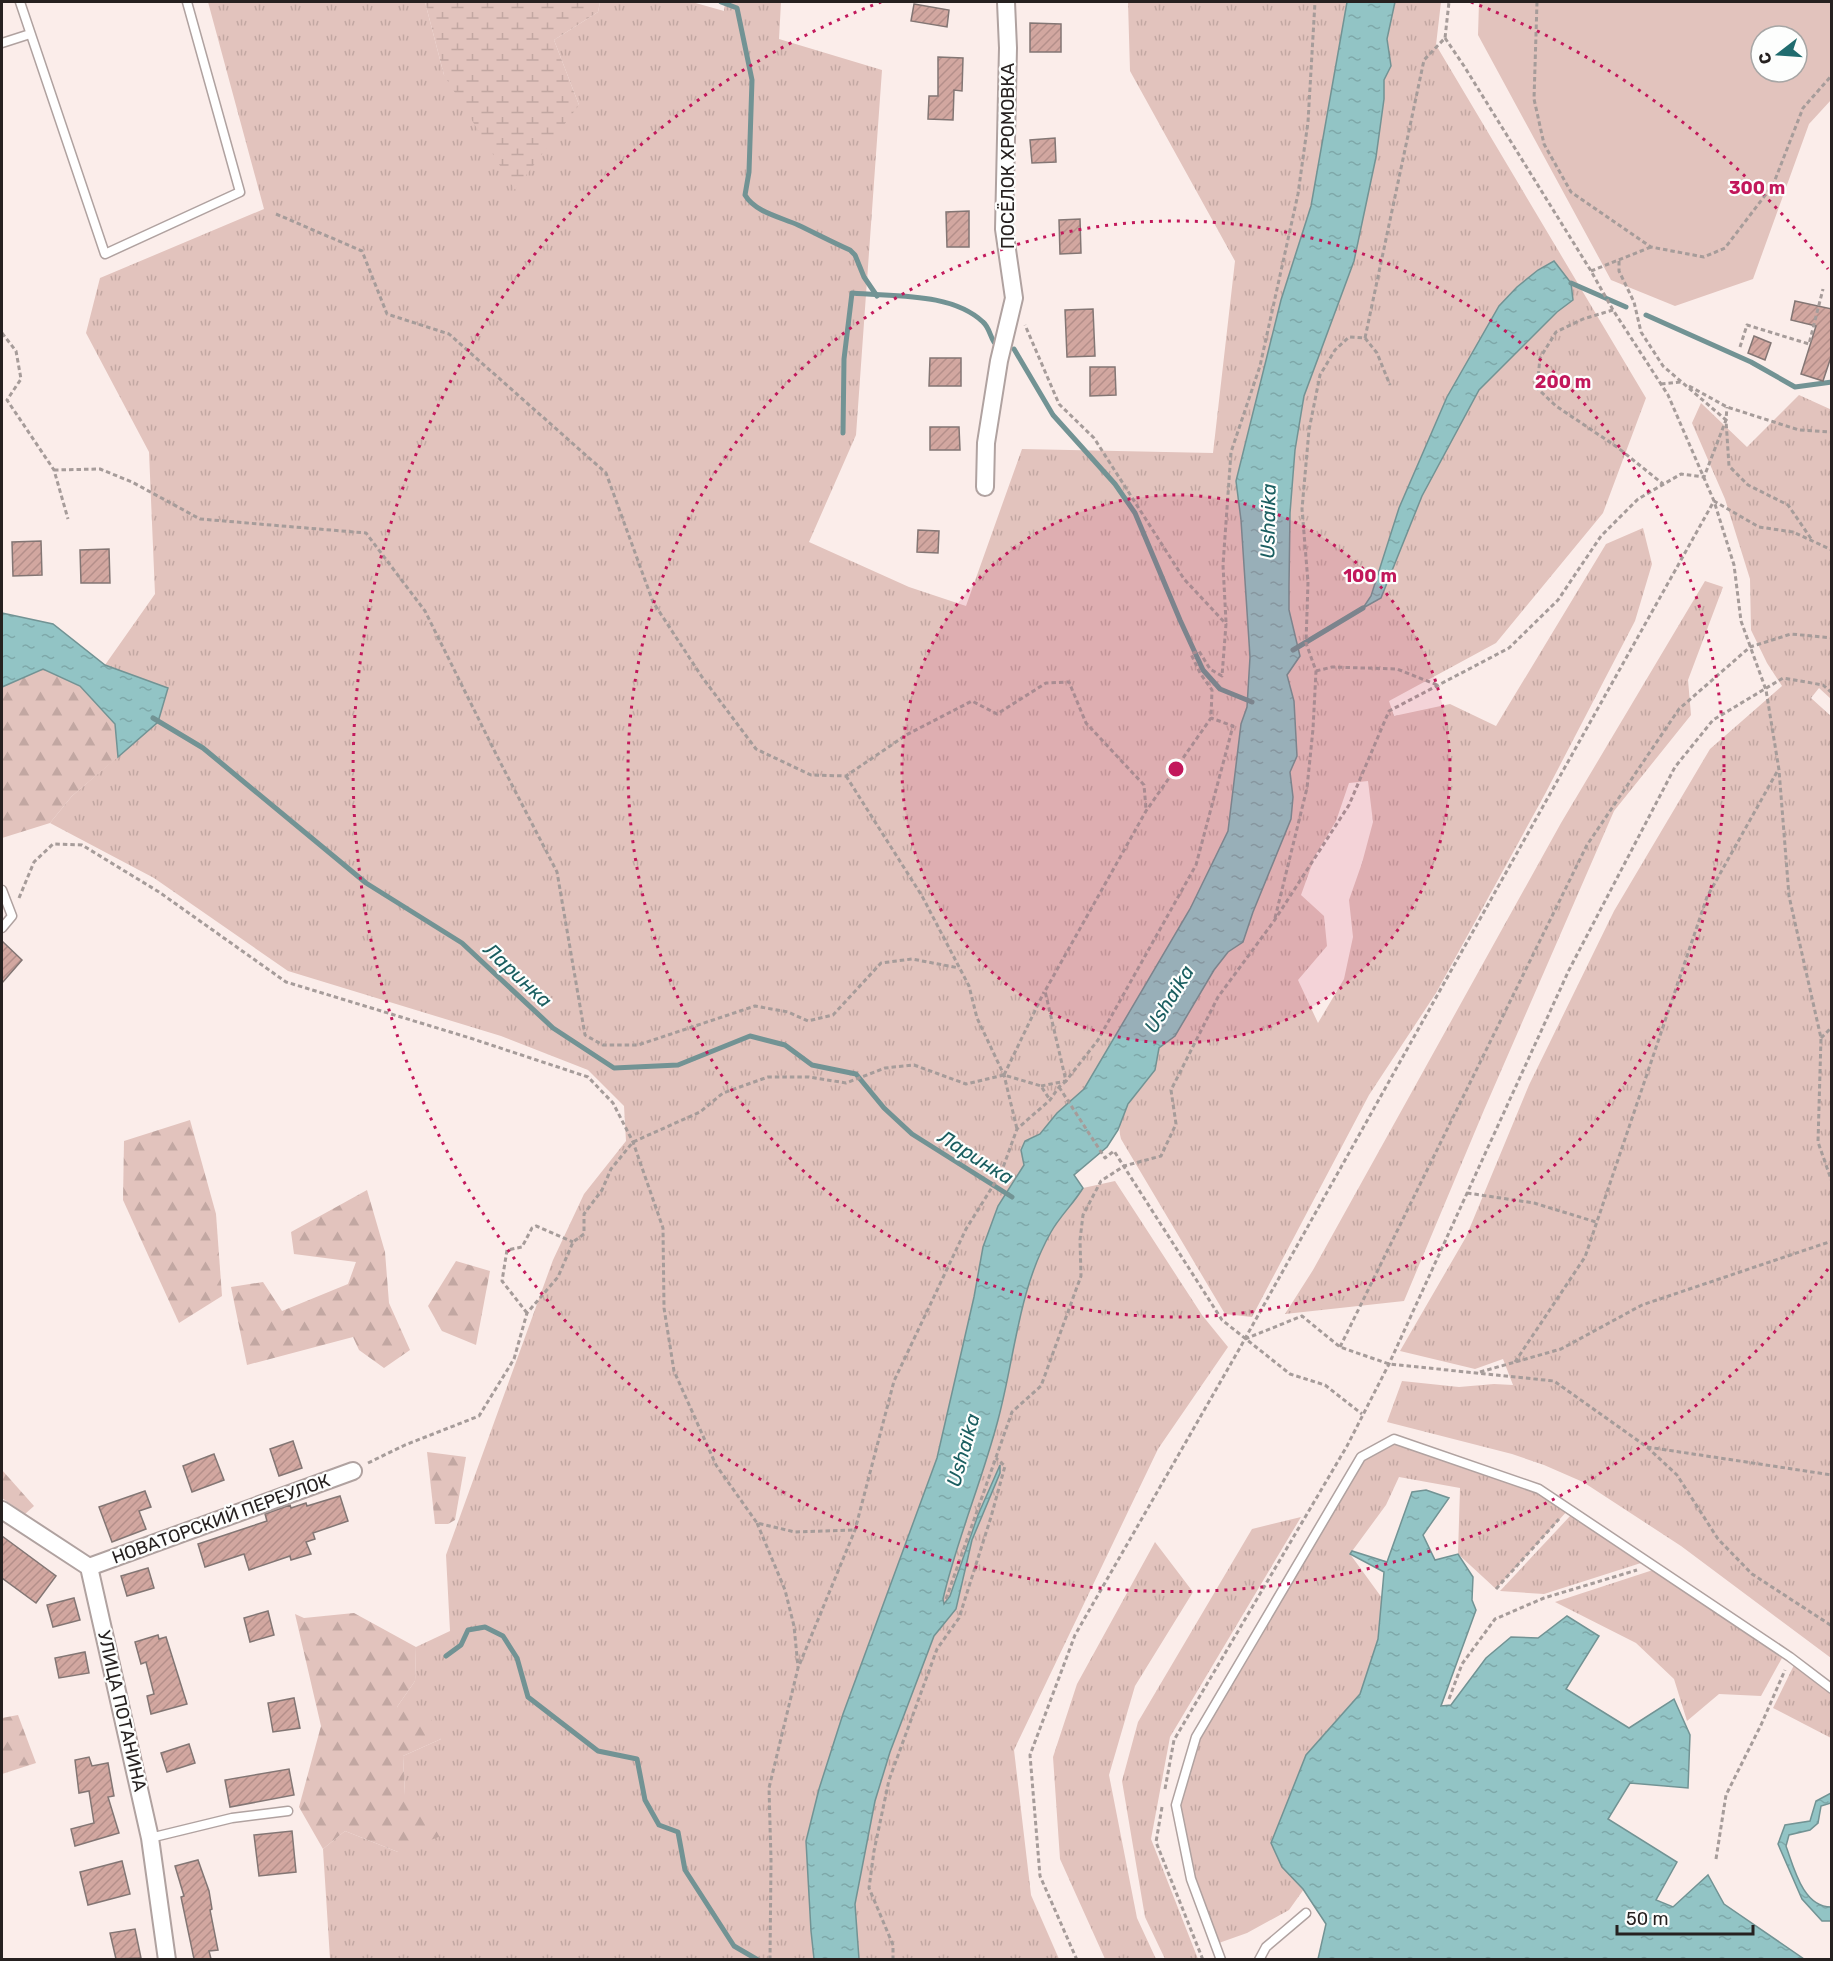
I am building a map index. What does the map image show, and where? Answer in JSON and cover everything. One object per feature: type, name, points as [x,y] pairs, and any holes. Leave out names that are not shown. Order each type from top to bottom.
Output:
[{"type":"street","name":"ПОСЁЛОК ХРОМОВКА","points":[[985,487],[986,443],[999,361],[1014,298],[1004,229],[1008,48],[1006,2]]},
{"type":"street","name":"НОВАТОРСКИЙ ПЕРЕУЛОК","points":[[89,1567],[353,1471]]},
{"type":"street","points":[[2,1510],[89,1567]]},
{"type":"street","name":"УЛИЦА ПОТАНИНА","points":[[89,1567],[150,1838],[167,1959]]},
{"type":"lane","points":[[20,2],[105,254],[240,192],[187,2]]},
{"type":"lane","points":[[2,43],[30,34]]},
{"type":"lane","points":[[2,890],[12,916],[2,928]]},
{"type":"lane","points":[[1221,1959],[1191,1879],[1176,1805],[1196,1737],[1361,1457],[1394,1439],[1539,1489],[1790,1657],[1832,1689]]},
{"type":"lane","points":[[150,1838],[232,1818],[288,1810]]},
{"type":"lane","points":[[1259,1959],[1266,1947],[1306,1913]]},
{"type":"path","points":[[1004,1074],[1045,991],[1146,811],[1211,718],[1212,690],[1191,654],[1199,651],[1210,669],[1222,676],[1226,624],[1224,565],[1231,452],[1260,366],[1298,194],[1308,122],[1315,2]]},
{"type":"path","points":[[1365,338],[1424,60],[1445,38],[1449,2]]},
{"type":"path","points":[[1537,2],[1534,99],[1544,144],[1571,192],[1651,247],[1704,257],[1725,248],[1773,185],[1803,108],[1832,75]]},
{"type":"path","points":[[1445,38],[1591,271],[1612,310],[1668,395],[1714,501],[1734,565],[1741,621],[1766,690],[1779,770],[1789,896],[1821,1038],[1818,1142],[1832,1182]]},
{"type":"path","points":[[276,214],[362,251],[387,314],[449,334],[606,472],[652,602],[702,677],[756,749],[811,775],[846,776],[906,735],[972,701],[997,714],[1046,683],[1069,682],[1086,723],[1144,785],[1146,811]]},
{"type":"path","points":[[1591,271],[1651,247]]},
{"type":"path","points":[[1620,261],[1619,271],[1634,302],[1641,332],[1663,366],[1726,420]]},
{"type":"path","points":[[1740,347],[1747,325],[1809,344],[1823,289]]},
{"type":"path","points":[[1014,298],[1059,404],[1094,438],[1184,579],[1226,624]]},
{"type":"path","points":[[1612,310],[1583,319],[1556,332],[1540,358],[1537,388],[1556,406],[1617,447],[1663,484]]},
{"type":"path","points":[[2,333],[16,351],[21,379],[7,400],[2,403]]},
{"type":"path","points":[[1274,921],[1307,788],[1316,671],[1306,643],[1308,582],[1302,509],[1309,429],[1320,375],[1335,350],[1348,337],[1365,338],[1377,353],[1390,385]]},
{"type":"path","points":[[1661,384],[1682,382],[1727,407],[1799,430],[1832,432]]},
{"type":"path","points":[[7,400],[54,470],[68,519]]},
{"type":"path","points":[[1727,407],[1729,466],[1748,485],[1788,505],[1813,542]]},
{"type":"path","points":[[1704,477],[1726,420]]},
{"type":"path","points":[[54,470],[100,469],[132,482],[200,519],[366,533],[425,611],[491,746],[557,872],[585,1035],[603,1046],[638,1045],[755,1006],[788,1012],[808,1022],[833,1015],[881,963],[912,959],[959,968]]},
{"type":"path","points":[[946,1599],[1012,1412],[1041,1386],[1081,1276],[1080,1240],[1083,1215],[1101,1181],[1124,1166],[1161,1156],[1176,1124],[1171,1090],[1218,997],[1274,921],[1349,805],[1389,711],[1509,648],[1558,600],[1601,536],[1638,499],[1681,474],[1704,477]]},
{"type":"path","points":[[1714,501],[1759,527],[1793,532],[1832,550]]},
{"type":"path","points":[[1077,1959],[1040,1876],[1030,1755],[1075,1635],[1245,1339],[1714,501]]},
{"type":"path","points":[[1340,1347],[1587,845],[1679,709],[1750,647],[1791,634],[1832,638]]},
{"type":"path","points":[[1316,671],[1332,667],[1397,669],[1440,686]]},
{"type":"path","points":[[1347,1446],[1389,1364],[1569,970],[1676,767],[1713,720],[1784,678],[1823,685],[1832,693]]},
{"type":"path","points":[[770,1959],[769,1788],[798,1668],[855,1530],[894,1381],[966,1229],[1001,1173],[1017,1129],[1050,1100],[1098,1040],[1196,865],[1233,726],[1211,718]]},
{"type":"path","points":[[1515,1362],[1585,1257],[1707,897],[1779,770]]},
{"type":"path","points":[[846,776],[922,896],[969,986],[977,1018],[1004,1074],[1017,1129]]},
{"type":"path","points":[[12,916],[34,862],[53,844],[82,845],[159,891],[286,982],[588,1077],[613,1103],[633,1142],[663,1228],[664,1308],[674,1371],[716,1465],[757,1523],[785,1590],[794,1626],[798,1668]]},
{"type":"path","points":[[1045,991],[1066,1081]]},
{"type":"path","points":[[1821,1038],[1832,1027]]},
{"type":"path","points":[[353,1471],[405,1445],[479,1416],[514,1359],[527,1313],[558,1277],[573,1242],[584,1234],[584,1214],[602,1190],[611,1169],[633,1142],[700,1112],[723,1094],[768,1077],[809,1077],[846,1083],[885,1068],[914,1065],[966,1084],[1004,1074],[1041,1086],[1066,1081]]},
{"type":"path","points":[[1041,1086],[1050,1100]]},
{"type":"path","points":[[1059,1087],[1105,1158],[1114,1151],[1222,1320],[1290,1374],[1325,1385],[1362,1414]]},
{"type":"path","points":[[1467,1193],[1534,1203],[1596,1222]]},
{"type":"path","points":[[527,1313],[502,1281],[507,1250],[522,1246],[532,1228],[536,1226],[573,1242]]},
{"type":"path","points":[[1476,1373],[1561,1349],[1642,1305],[1832,1241]]},
{"type":"path","points":[[1245,1339],[1302,1316],[1340,1347],[1389,1364],[1554,1382],[1647,1447],[1677,1475],[1718,1539],[1752,1574],[1832,1626]]},
{"type":"path","points":[[1647,1447],[1832,1475]]},
{"type":"path","points":[[893,1959],[893,1945],[869,1888],[874,1851],[889,1780],[937,1649],[959,1618],[991,1517],[1005,1466],[996,1458]]},
{"type":"path","points":[[1496,1589],[1569,1509]]},
{"type":"path","points":[[757,1523],[795,1532],[855,1530]]},
{"type":"path","points":[[1449,1699],[1462,1664],[1495,1619],[1544,1598],[1653,1565]]},
{"type":"path","points":[[1716,1858],[1726,1796],[1761,1725],[1790,1657]]},
{"type":"green space","points":[[208,2],[425,2],[444,75],[579,105],[554,40],[598,12],[600,2],[692,2],[724,11],[725,2],[781,2],[779,39],[882,70],[856,435],[809,542],[909,587],[966,606],[1022,449],[1213,453],[1235,261],[1130,71],[1128,2],[1347,2],[1311,206],[1281,300],[1236,481],[1241,520],[1250,657],[1247,707],[1241,724],[1228,831],[1190,909],[1084,1089],[1057,1113],[1040,1134],[1025,1141],[1021,1150],[1024,1165],[998,1206],[983,1247],[974,1297],[937,1458],[843,1714],[819,1789],[806,1841],[814,1959],[330,1959],[323,1849],[345,1831],[398,1852],[405,1795],[403,1756],[441,1739],[397,1707],[415,1681],[416,1647],[450,1631],[446,1555],[553,1260],[584,1194],[626,1141],[624,1106],[588,1070],[501,1036],[288,971],[154,878],[50,823],[72,796],[158,722],[168,688],[105,665],[155,594],[149,452],[86,333],[100,278],[264,209]]},
{"type":"green space","points":[[425,2],[600,2],[598,12],[554,40],[579,105],[515,190],[444,75]]},
{"type":"green space","points":[[1395,2],[1441,2],[1436,45],[1646,398],[1603,513],[1496,643],[1389,701],[1394,716],[1450,704],[1496,726],[1606,544],[1643,528],[1652,564],[1635,621],[1545,794],[1436,993],[1369,1095],[1252,1317],[1225,1314],[1121,1139],[1121,1120],[1124,1112],[1154,1069],[1158,1048],[1175,1036],[1214,970],[1228,952],[1243,942],[1293,797],[1290,772],[1297,756],[1294,701],[1287,675],[1300,656],[1289,610],[1290,513],[1295,450],[1304,396],[1354,261],[1376,157],[1384,99],[1384,80],[1391,66],[1387,39]],"holes":[[[1572,300],[1557,312],[1479,390],[1422,496],[1381,598],[1364,607],[1371,596],[1399,508],[1447,397],[1499,306]],[[1368,781],[1373,822],[1349,900],[1353,937],[1344,979],[1318,1023],[1298,980],[1327,946],[1324,916],[1301,895],[1315,856],[1336,821],[1349,783]]]},
{"type":"green space","points":[[1479,2],[1831,2],[1831,100],[1809,124],[1753,279],[1675,306],[1611,280],[1478,35]]},
{"type":"green space","points":[[1799,395],[1832,410],[1831,699],[1819,688],[1811,698],[1832,717],[1831,1658],[1681,1546],[1583,1482],[1512,1454],[1387,1422],[1402,1381],[1459,1387],[1513,1385],[1503,1359],[1475,1369],[1400,1351],[1466,1237],[1529,1085],[1614,911],[1710,749],[1782,686],[1767,663],[1751,630],[1750,579],[1725,499],[1692,423],[1701,403],[1747,447]]},
{"type":"green space","points":[[1705,581],[1723,587],[1688,680],[1691,715],[1614,811],[1404,1301],[1285,1314],[1313,1270],[1561,823]]},
{"type":"green space","points":[[43,669],[80,686],[115,724],[118,757],[72,796],[50,823],[2,838],[2,687]]},
{"type":"green space","points":[[190,1120],[216,1214],[222,1296],[179,1323],[123,1200],[124,1141]]},
{"type":"green space","points":[[1115,1181],[1202,1315],[1228,1347],[1158,1449],[1014,1750],[1031,1895],[1059,1959],[859,1960],[855,1904],[875,1801],[890,1752],[934,1636],[956,1609],[972,1540],[1000,1473],[978,1515],[950,1596],[944,1604],[943,1600],[955,1555],[998,1420],[1031,1277],[1051,1232],[1083,1188]]},
{"type":"green space","points":[[367,1190],[385,1252],[389,1303],[410,1350],[384,1368],[359,1350],[353,1337],[247,1365],[231,1287],[263,1282],[282,1311],[348,1284],[356,1262],[294,1254],[291,1232]]},
{"type":"green space","points":[[456,1261],[490,1271],[476,1345],[442,1331],[428,1306]]},
{"type":"green space","points":[[1394,1439],[1539,1489],[1569,1509],[1496,1589],[1458,1554],[1460,1488],[1399,1477],[1386,1505],[1350,1554],[1382,1598],[1378,1639],[1360,1694],[1306,1755],[1282,1867],[1304,1889],[1289,1910],[1247,1933],[1216,1944],[1191,1879],[1176,1805],[1196,1737],[1361,1457]]},
{"type":"green space","points":[[427,1452],[466,1457],[455,1520],[448,1524],[435,1524]]},
{"type":"green space","points":[[2,1470],[34,1506],[25,1514],[2,1498]]},
{"type":"green space","points":[[1571,1515],[1641,1563],[1544,1594],[1500,1591]]},
{"type":"green space","points":[[1301,1517],[1170,1737],[1151,1839],[1198,1959],[1165,1959],[1145,1917],[1122,1781],[1138,1722],[1252,1529]]},
{"type":"green space","points":[[1155,1542],[1193,1592],[1135,1686],[1109,1775],[1137,1918],[1156,1959],[1105,1959],[1060,1859],[1053,1757],[1077,1684]]},
{"type":"green space","points":[[1653,1570],[1782,1658],[1761,1696],[1719,1694],[1687,1721],[1674,1679],[1636,1643],[1555,1602]]},
{"type":"green space","points":[[354,1613],[416,1647],[415,1681],[397,1707],[427,1711],[441,1739],[403,1756],[405,1795],[444,1835],[398,1852],[345,1831],[323,1849],[299,1807],[321,1726],[295,1614],[304,1618]]},
{"type":"green space","points":[[1794,1665],[1831,1694],[1831,1738],[1773,1708]]},
{"type":"green space","points":[[18,1715],[36,1763],[2,1774],[2,1718]]},
{"type":"water","name":"Ushaika","points":[[1347,2],[1395,2],[1387,39],[1391,66],[1384,80],[1384,99],[1376,157],[1354,261],[1304,396],[1295,450],[1290,513],[1289,610],[1300,656],[1287,675],[1294,701],[1297,756],[1290,772],[1293,797],[1291,819],[1243,942],[1228,952],[1214,970],[1175,1036],[1159,1048],[1155,1070],[1128,1104],[1118,1130],[1107,1147],[1074,1175],[1083,1188],[1051,1232],[1040,1254],[1024,1300],[998,1420],[955,1554],[943,1599],[944,1604],[950,1596],[978,1515],[1000,1465],[1000,1473],[972,1540],[956,1609],[934,1636],[890,1752],[875,1801],[855,1904],[859,1959],[814,1959],[806,1841],[819,1789],[843,1714],[937,1458],[974,1297],[983,1247],[998,1206],[1024,1165],[1021,1150],[1025,1141],[1040,1134],[1057,1113],[1084,1089],[1190,909],[1228,831],[1241,724],[1247,707],[1250,657],[1241,520],[1236,481],[1281,300],[1311,206]]},
{"type":"water","points":[[1554,261],[1571,283],[1573,300],[1557,312],[1479,390],[1422,496],[1381,598],[1363,608],[1371,596],[1399,508],[1447,397],[1499,306],[1517,287],[1538,270]]},
{"type":"water","points":[[2,613],[53,624],[105,665],[168,688],[158,722],[118,757],[115,724],[80,686],[43,669],[2,687]]},
{"type":"water","points":[[1426,1490],[1449,1498],[1423,1535],[1435,1560],[1458,1554],[1473,1577],[1472,1600],[1476,1610],[1441,1706],[1451,1705],[1486,1658],[1511,1637],[1538,1638],[1567,1616],[1599,1636],[1566,1689],[1629,1728],[1674,1699],[1690,1735],[1688,1788],[1630,1783],[1608,1819],[1677,1862],[1656,1900],[1673,1907],[1708,1875],[1724,1904],[1804,1959],[1318,1959],[1326,1924],[1303,1889],[1282,1867],[1271,1843],[1306,1755],[1360,1694],[1378,1639],[1384,1572],[1350,1554],[1352,1551],[1387,1562],[1412,1492]]},
{"type":"water","points":[[1831,1793],[1831,1803],[1821,1806],[1818,1823],[1810,1830],[1789,1835],[1786,1846],[1796,1875],[1807,1894],[1813,1901],[1831,1907],[1831,1921],[1822,1921],[1802,1899],[1778,1844],[1785,1825],[1810,1821],[1816,1801]]},
{"type":"building","points":[[914,4],[949,10],[947,27],[911,21]]},
{"type":"building","points":[[1030,23],[1061,24],[1061,52],[1030,52]]},
{"type":"building","points":[[938,57],[963,58],[962,91],[954,90],[953,120],[928,119],[929,96],[938,96]]},
{"type":"building","points":[[1055,138],[1056,162],[1032,163],[1030,140]]},
{"type":"building","points":[[969,211],[969,247],[947,247],[946,212]]},
{"type":"building","points":[[1080,219],[1081,253],[1060,254],[1059,220]]},
{"type":"building","points":[[1795,301],[1832,309],[1832,354],[1823,381],[1801,374],[1816,326],[1791,320]]},
{"type":"building","points":[[1093,309],[1095,356],[1067,357],[1065,310]]},
{"type":"building","points":[[1754,336],[1771,343],[1765,360],[1748,353]]},
{"type":"building","points":[[930,358],[961,358],[961,386],[929,386]]},
{"type":"building","points":[[1090,367],[1115,367],[1116,395],[1090,396]]},
{"type":"building","points":[[930,427],[959,427],[960,450],[930,450]]},
{"type":"building","points":[[918,530],[939,531],[938,553],[917,552]]},
{"type":"building","points":[[41,541],[42,575],[13,576],[12,542]]},
{"type":"building","points":[[109,549],[110,583],[81,583],[80,550]]},
{"type":"building","points":[[2,941],[22,960],[2,983]]},
{"type":"building","points":[[293,1441],[302,1468],[279,1476],[270,1449]]},
{"type":"building","points":[[214,1454],[224,1480],[192,1492],[183,1466]]},
{"type":"building","points":[[145,1491],[151,1507],[139,1511],[146,1529],[112,1542],[99,1507]]},
{"type":"building","points":[[340,1496],[348,1521],[313,1533],[315,1539],[306,1542],[311,1554],[291,1560],[290,1556],[249,1570],[244,1554],[205,1567],[198,1544],[267,1521],[265,1514],[290,1505],[291,1508],[306,1503],[307,1506]]},
{"type":"building","points":[[2,1536],[56,1576],[36,1603],[2,1578]]},
{"type":"building","points":[[148,1568],[154,1588],[127,1596],[121,1576]]},
{"type":"building","points":[[74,1598],[80,1620],[53,1627],[47,1605]]},
{"type":"building","points":[[268,1611],[274,1635],[250,1642],[244,1618]]},
{"type":"building","points":[[158,1635],[159,1639],[166,1637],[187,1704],[151,1714],[147,1696],[154,1694],[146,1662],[141,1664],[135,1642]]},
{"type":"building","points":[[85,1652],[89,1673],[59,1678],[55,1658]]},
{"type":"building","points":[[294,1698],[300,1728],[273,1732],[268,1703]]},
{"type":"building","points":[[189,1744],[195,1763],[167,1772],[161,1753]]},
{"type":"building","points":[[89,1757],[92,1766],[108,1763],[114,1796],[108,1797],[119,1833],[75,1846],[71,1829],[94,1823],[89,1791],[79,1793],[75,1760]]},
{"type":"building","points":[[289,1769],[294,1795],[230,1807],[225,1780]]},
{"type":"building","points":[[292,1831],[296,1872],[259,1876],[254,1835]]},
{"type":"building","points":[[198,1860],[209,1891],[212,1909],[210,1910],[218,1950],[209,1951],[211,1959],[194,1959],[181,1897],[184,1896],[175,1866]]},
{"type":"building","points":[[122,1861],[130,1894],[88,1905],[80,1872]]},
{"type":"building","points":[[135,1929],[141,1958],[116,1959],[110,1933]]},
{"type":"waterway","points":[[721,2],[737,8],[752,80],[749,172],[745,195],[761,210],[850,250],[877,296]]},
{"type":"waterway","points":[[1571,283],[1626,307]]},
{"type":"waterway","points":[[843,433],[844,359],[852,293],[921,298],[955,305],[970,312],[983,322],[994,342]]},
{"type":"waterway","points":[[1646,315],[1751,362],[1795,387],[1832,382]]},
{"type":"waterway","points":[[1014,349],[1053,415],[1115,484],[1135,513],[1203,670],[1220,689],[1252,702]]},
{"type":"waterway","points":[[1293,650],[1363,608]]},
{"type":"waterway","name":"Ларинка","points":[[153,718],[203,748],[366,883],[462,943],[553,1028],[614,1068],[678,1065],[750,1036],[785,1045],[812,1065],[856,1074],[884,1108],[912,1134],[1012,1197]]},
{"type":"waterway","points":[[446,1656],[461,1645],[468,1630],[485,1627],[503,1636],[517,1658],[528,1697],[598,1751],[637,1759],[645,1800],[659,1825],[678,1832],[685,1870],[734,1946],[758,1960]]}]
